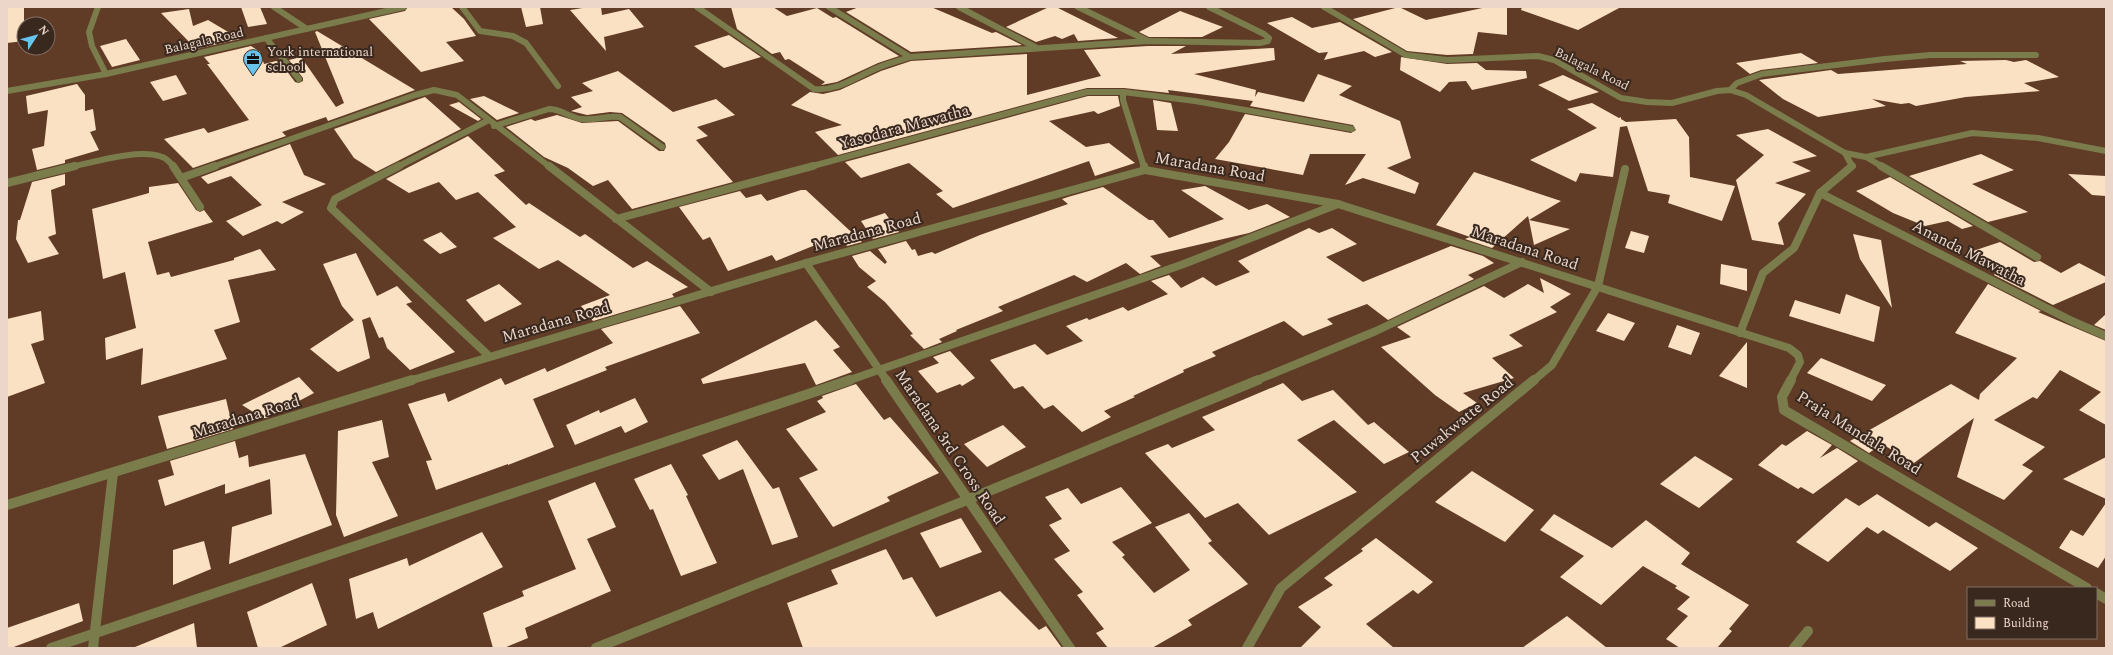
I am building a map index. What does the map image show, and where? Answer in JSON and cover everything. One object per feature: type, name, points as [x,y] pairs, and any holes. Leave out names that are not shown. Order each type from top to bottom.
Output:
[{"type":"street","points":[[98,7],[89,32],[92,46],[106,74]]},
{"type":"street","points":[[274,7],[307,29]]},
{"type":"street","name":"Balagala Road","points":[[7,91],[106,74],[404,7]]},
{"type":"street","points":[[462,7],[480,31],[514,36],[526,43],[558,86]]},
{"type":"street","points":[[697,7],[814,89],[825,91],[836,89],[873,69],[910,57],[1148,41],[1260,43],[1268,41],[1269,38],[1264,34],[1209,7]]},
{"type":"street","points":[[829,7],[910,57]]},
{"type":"street","points":[[959,7],[1036,48]]},
{"type":"street","points":[[1078,7],[1148,41]]},
{"type":"street","name":"Balagala Road","points":[[1326,7],[1406,56],[1447,60],[1538,56],[1554,60],[1621,98],[1647,102],[1672,103],[1717,91],[1730,90],[1746,95],[1845,153],[1866,158]]},
{"type":"street","points":[[266,38],[299,78]]},
{"type":"street","points":[[1730,90],[1734,85],[1743,81],[1765,74],[1789,70],[1915,56],[2036,55]]},
{"type":"street","points":[[181,178],[415,95],[434,90],[457,95],[494,126],[711,292]]},
{"type":"street","name":"Yasodara Mawatha","points":[[616,219],[1087,92],[1123,92],[1194,101],[1352,129]]},
{"type":"street","points":[[1123,92],[1123,100],[1145,170]]},
{"type":"street","points":[[494,126],[549,109],[558,109],[579,119],[614,115],[620,117],[662,147]]},
{"type":"street","points":[[488,121],[336,199],[331,208],[489,356]]},
{"type":"street","points":[[1866,158],[1972,133],[2038,138],[2106,151]]},
{"type":"street","points":[[7,183],[123,156],[148,153],[163,156],[181,178],[200,207]]},
{"type":"street","points":[[1740,333],[1763,273],[1794,248],[1820,193],[1852,166],[1845,153]]},
{"type":"street","points":[[1866,158],[2037,256]]},
{"type":"street","name":"Maradana Road","points":[[7,505],[489,356],[806,263],[1145,170],[1338,204],[1598,286],[1740,333]]},
{"type":"street","name":"Puwakwatte Road","points":[[1247,648],[1281,588],[1552,365],[1598,286],[1625,170]]},
{"type":"street","name":"Ananda Mawatha","points":[[1820,193],[2065,318],[2106,336]]},
{"type":"street","points":[[51,648],[879,370],[1181,265],[1338,204]]},
{"type":"street","points":[[596,648],[967,500],[1376,331],[1522,262]]},
{"type":"street","name":"Maradana 3rd Cross Road","points":[[806,263],[967,500],[1070,648]]},
{"type":"street","name":"Praja Mandala Road","points":[[1740,333],[1789,348],[1798,355],[1800,362],[1782,397],[1784,410],[2085,587]]},
{"type":"street","points":[[93,648],[113,473]]},
{"type":"street","points":[[2097,594],[2106,599]]},
{"type":"street","points":[[1794,648],[1808,631]]},
{"type":"building","points":[[7,7],[24,7],[24,16],[16,16],[16,42],[7,43]]},
{"type":"building","points":[[241,7],[260,7],[267,24],[248,27]]},
{"type":"building","points":[[408,7],[451,7],[464,19],[476,36],[446,42],[464,61],[421,72],[369,19],[405,11]]},
{"type":"building","points":[[521,7],[540,7],[543,24],[526,27]]},
{"type":"building","points":[[601,7],[602,15],[629,9],[644,27],[604,37],[606,51],[570,10]]},
{"type":"building","points":[[731,7],[773,7],[787,16],[817,8],[833,18],[836,17],[899,56],[878,63],[837,82],[821,85],[825,82],[789,59],[785,60],[780,52],[772,54],[737,29]]},
{"type":"building","points":[[859,7],[931,7],[992,33],[996,32],[1022,45],[911,52],[846,12]]},
{"type":"building","points":[[1049,7],[1056,7],[1118,38],[1078,41],[1074,34],[1062,39],[1055,36],[1036,42],[1006,27]]},
{"type":"building","points":[[1399,7],[1426,20],[1487,7],[1507,7],[1507,35],[1478,32],[1473,54],[1447,55],[1407,51],[1353,19]]},
{"type":"building","points":[[1522,7],[1621,7],[1578,30],[1521,10]]},
{"type":"building","points":[[189,9],[193,26],[208,20],[240,39],[196,49],[161,13]]},
{"type":"building","points":[[1180,11],[1223,27],[1202,37],[1149,37],[1139,32]]},
{"type":"building","points":[[1292,17],[1312,28],[1340,22],[1392,52],[1375,57],[1364,51],[1324,60],[1328,52],[1319,53],[1267,23]]},
{"type":"building","points":[[317,31],[415,90],[328,121],[326,117],[282,132],[286,136],[193,168],[164,139],[204,128],[208,133],[249,120],[207,64],[210,64],[204,57],[251,46],[260,52],[264,64],[276,61],[280,62],[295,82],[299,83],[303,81],[303,78],[289,60],[301,57],[336,107],[344,103],[315,32]]},
{"type":"building","points":[[729,35],[761,57],[724,68],[694,46]]},
{"type":"building","points":[[126,39],[140,60],[112,67],[100,46]]},
{"type":"building","points":[[1148,46],[1186,46],[1171,54],[1274,48],[1275,60],[1194,74],[1256,90],[1255,97],[1258,92],[1304,102],[1318,74],[1352,86],[1339,95],[1400,121],[1411,158],[1387,168],[1419,183],[1415,194],[1363,178],[1345,185],[1366,154],[1310,154],[1303,175],[1215,159],[1229,142],[1245,114],[1351,133],[1356,130],[1353,125],[1250,106],[1253,101],[1168,90],[1169,93],[1124,88],[1087,88],[838,155],[815,132],[842,125],[791,105],[810,92],[823,94],[840,90],[881,71],[911,61],[1027,54],[1027,95],[1101,76],[1084,50]]},
{"type":"building","points":[[1801,53],[1818,63],[1761,70],[1750,74],[1736,63]]},
{"type":"building","points":[[1401,57],[1447,64],[1477,63],[1486,70],[1526,71],[1527,78],[1472,90],[1466,81],[1449,82],[1440,92],[1400,70]]},
{"type":"building","points":[[2006,60],[2014,62],[2026,60],[2059,77],[2024,83],[2040,91],[1966,97],[1916,106],[1909,103],[1901,104],[1872,99],[1886,106],[1818,117],[1783,99],[1759,80],[1831,70],[1838,74],[1967,64],[1960,61]]},
{"type":"building","points":[[618,71],[673,112],[716,99],[735,115],[697,127],[708,136],[696,140],[733,182],[632,209],[608,180],[593,186],[568,168],[544,157],[506,127],[531,119],[535,121],[557,115],[582,123],[618,121],[659,151],[664,151],[666,147],[665,143],[622,113],[610,112],[587,115],[571,111],[582,107],[571,97],[593,91],[582,83]]},
{"type":"building","points":[[176,75],[187,94],[163,101],[150,82]]},
{"type":"building","points":[[1563,75],[1599,92],[1569,101],[1538,85]]},
{"type":"building","points":[[77,84],[85,95],[85,111],[93,109],[96,130],[90,132],[99,150],[65,160],[65,163],[37,170],[32,149],[44,146],[48,110],[28,114],[26,96]]},
{"type":"building","points":[[484,96],[519,113],[497,120],[470,99]]},
{"type":"building","points":[[1088,96],[1118,96],[1120,106],[1098,114],[1094,111],[1049,121],[1086,147],[1109,143],[1135,163],[1095,176],[1089,161],[953,208],[936,194],[943,191],[909,163],[861,178],[845,162]]},
{"type":"building","points":[[425,97],[461,129],[376,172],[354,158],[334,129]]},
{"type":"building","points":[[1153,100],[1171,103],[1178,131],[1157,130]]},
{"type":"building","points":[[459,102],[481,119],[478,121],[449,105]]},
{"type":"building","points":[[1592,103],[1619,118],[1621,117],[1621,119],[1626,122],[1676,119],[1689,137],[1690,177],[1735,186],[1722,221],[1668,203],[1670,195],[1648,191],[1627,126],[1620,127],[1613,177],[1580,173],[1576,182],[1530,160],[1597,128],[1567,109]]},
{"type":"building","points":[[1768,129],[1817,156],[1792,162],[1811,171],[1775,183],[1806,194],[1778,223],[1784,245],[1752,240],[1736,180],[1764,155],[1736,135]]},
{"type":"building","points":[[468,136],[505,171],[494,175],[526,205],[529,203],[580,237],[585,234],[633,268],[647,261],[688,287],[672,294],[674,297],[593,321],[581,306],[610,295],[558,260],[539,269],[493,238],[516,227],[478,192],[456,200],[439,182],[409,193],[386,179]]},
{"type":"building","points":[[290,144],[304,175],[326,184],[282,202],[304,212],[282,224],[277,221],[243,236],[226,221],[262,205],[231,176],[208,184],[201,177]]},
{"type":"building","points":[[1981,154],[2014,170],[1972,184],[2028,212],[1988,222],[1909,176]]},
{"type":"building","points":[[1474,172],[1561,201],[1529,220],[1528,216],[1492,248],[1465,239],[1470,237],[1436,225]]},
{"type":"building","points":[[65,174],[65,185],[51,190],[56,234],[48,237],[59,254],[28,263],[16,239],[18,220],[20,220],[32,182]]},
{"type":"building","points":[[2068,174],[2106,176],[2106,196],[2092,195]]},
{"type":"building","points":[[1890,177],[1973,226],[1962,229],[1948,221],[1925,226],[1893,213],[1856,191]]},
{"type":"building","points":[[178,183],[196,210],[200,212],[204,210],[213,222],[148,242],[157,275],[169,272],[171,277],[234,260],[234,258],[260,249],[276,270],[228,280],[240,322],[214,330],[227,359],[141,385],[143,348],[106,360],[105,338],[136,328],[125,272],[103,279],[92,209],[149,193],[149,187]]},
{"type":"building","points":[[1205,186],[1249,210],[1267,204],[1290,217],[1249,233],[1150,256],[1161,266],[1140,274],[1126,263],[1087,282],[1074,275],[998,307],[1003,311],[956,330],[957,331],[939,339],[942,342],[924,349],[910,335],[913,334],[885,302],[867,287],[876,281],[859,267],[852,256],[870,251],[885,264],[887,262],[878,249],[906,241],[912,250],[915,249],[918,256],[932,252],[935,254],[980,235],[1068,204],[1062,199],[1103,187],[1149,220],[1153,220],[1169,238],[1224,219],[1181,190]]},
{"type":"building","points":[[801,190],[806,190],[862,242],[847,246],[840,235],[776,261],[772,255],[728,271],[710,237],[703,240],[679,207],[740,191],[746,198],[761,194],[767,201]]},
{"type":"building","points":[[885,213],[899,232],[873,239],[861,221]]},
{"type":"building","points":[[1529,220],[1570,229],[1534,245]]},
{"type":"building","points":[[1309,228],[1319,233],[1332,228],[1357,244],[1326,257],[1363,282],[1451,246],[1483,256],[1494,263],[1468,275],[1474,279],[1388,320],[1367,304],[1327,319],[1333,324],[1303,336],[1284,321],[1212,352],[1216,356],[1183,370],[1184,372],[1104,411],[1111,417],[1082,432],[1053,405],[1044,409],[1023,386],[1014,389],[990,360],[1035,344],[1047,355],[1083,341],[1066,326],[1087,318],[1089,320],[1123,307],[1128,311],[1168,294],[1151,281],[1169,275],[1181,288],[1203,277],[1216,286],[1250,272],[1238,261]]},
{"type":"building","points":[[1631,231],[1649,236],[1644,253],[1625,248]]},
{"type":"building","points":[[441,232],[457,247],[440,254],[423,240]]},
{"type":"building","points":[[1853,234],[1881,240],[1892,308],[1860,259]]},
{"type":"building","points":[[2000,242],[2034,262],[2040,261],[2061,273],[2079,263],[2106,277],[2106,282],[2053,305],[1994,275],[1999,268],[1970,252]]},
{"type":"building","points":[[356,253],[377,296],[397,286],[412,302],[406,304],[455,352],[410,370],[387,348],[383,337],[379,338],[370,317],[362,320],[370,358],[338,372],[310,349],[354,320],[342,306],[323,264]]},
{"type":"building","points":[[1721,264],[1747,269],[1747,291],[1720,284]]},
{"type":"building","points":[[1540,278],[1571,294],[1550,307],[1557,312],[1509,335],[1523,346],[1492,358],[1514,378],[1463,393],[1477,403],[1459,412],[1435,395],[1381,347],[1411,337],[1397,327],[1484,286],[1504,298],[1528,284],[1544,293]]},
{"type":"building","points":[[499,284],[522,304],[485,322],[466,300]]},
{"type":"building","points":[[1988,284],[2041,311],[2038,312],[2106,341],[2106,425],[2079,410],[2101,392],[2060,370],[2037,399],[2033,397],[1994,420],[2045,447],[2022,465],[2033,471],[2004,500],[1957,477],[1974,418],[1914,463],[1882,444],[1869,453],[1850,441],[1951,384],[1979,400],[1980,394],[2017,358],[1955,333]]},
{"type":"building","points":[[1846,294],[1880,307],[1874,342],[1789,316],[1795,300],[1840,314]]},
{"type":"building","points":[[680,306],[700,333],[605,367],[607,370],[533,399],[554,447],[436,490],[426,461],[432,460],[408,404],[445,393],[448,402],[501,378],[505,385],[545,368],[547,372],[613,343],[601,329]]},
{"type":"building","points":[[41,311],[44,340],[31,344],[45,383],[7,397],[7,319]]},
{"type":"building","points":[[1608,313],[1635,323],[1624,341],[1596,331]]},
{"type":"building","points":[[2106,314],[2106,330],[2094,325]]},
{"type":"building","points":[[816,320],[840,347],[833,350],[852,372],[816,385],[805,363],[703,384],[701,379]]},
{"type":"building","points":[[1677,325],[1700,333],[1691,355],[1668,347]]},
{"type":"building","points":[[1747,342],[1747,388],[1719,376]]},
{"type":"building","points":[[950,351],[975,378],[962,386],[960,384],[937,393],[918,371],[939,363],[933,357]]},
{"type":"building","points":[[1821,358],[1886,385],[1872,401],[1807,373]]},
{"type":"building","points":[[299,377],[314,393],[267,418],[263,418],[242,405]]},
{"type":"building","points":[[1283,383],[1302,401],[1333,390],[1368,425],[1374,422],[1409,452],[1384,464],[1334,420],[1297,440],[1357,492],[1269,535],[1238,503],[1205,518],[1145,453],[1168,444],[1172,448],[1215,430],[1202,417]]},
{"type":"building","points":[[856,384],[884,420],[890,417],[939,473],[887,497],[890,501],[833,527],[799,478],[818,470],[786,429],[826,412],[817,401],[823,398],[822,396]]},
{"type":"building","points":[[635,398],[648,422],[625,433],[621,426],[575,445],[566,425],[599,410],[600,413]]},
{"type":"building","points":[[226,399],[233,429],[167,449],[158,416]]},
{"type":"building","points":[[382,420],[389,457],[372,462],[398,516],[344,537],[336,515],[338,431]]},
{"type":"building","points":[[1003,425],[1026,447],[987,467],[964,444]]},
{"type":"building","points":[[1807,431],[1832,445],[1820,458],[1837,448],[1858,461],[1813,494],[1801,487],[1798,489],[1758,465],[1782,444],[1786,446]]},
{"type":"building","points":[[737,440],[773,489],[779,487],[798,537],[772,545],[743,469],[719,480],[702,455]]},
{"type":"building","points":[[235,441],[239,458],[248,455],[249,467],[305,454],[332,525],[229,564],[232,527],[272,514],[270,479],[225,494],[225,484],[165,506],[158,480],[174,475],[170,461]]},
{"type":"building","points":[[1695,456],[1733,479],[1699,508],[1660,484]]},
{"type":"building","points":[[2106,457],[2106,499],[2063,479]]},
{"type":"building","points":[[671,464],[688,495],[686,496],[717,563],[681,576],[653,509],[650,510],[634,479]]},
{"type":"building","points":[[1472,471],[1534,510],[1505,542],[1435,502]]},
{"type":"building","points":[[595,482],[616,527],[587,539],[611,591],[525,628],[528,638],[504,648],[493,648],[483,613],[524,596],[522,591],[576,569],[548,501]]},
{"type":"building","points":[[1121,487],[1152,523],[1112,542],[1125,555],[1122,557],[1154,593],[1190,570],[1155,527],[1189,513],[1212,541],[1208,543],[1248,584],[1188,620],[1192,625],[1152,648],[1108,648],[1096,633],[1104,629],[1077,595],[1083,592],[1054,559],[1070,551],[1049,525],[1062,519],[1045,497],[1068,488],[1081,504]]},
{"type":"building","points":[[1877,494],[1929,527],[1936,522],[1978,548],[1950,571],[1883,530],[1878,534],[1867,527],[1828,562],[1796,542],[1846,498],[1859,506]]},
{"type":"building","points":[[2106,503],[2106,556],[2098,568],[2059,548],[2071,530],[2083,536]]},
{"type":"building","points":[[1554,514],[1612,548],[1646,520],[1690,553],[1681,564],[1749,605],[1729,629],[1732,631],[1717,648],[1680,648],[1666,639],[1688,616],[1677,609],[1690,597],[1675,588],[1677,586],[1643,566],[1601,605],[1560,577],[1584,556],[1540,530]]},
{"type":"building","points":[[961,518],[982,552],[940,568],[920,533]]},
{"type":"building","points":[[482,532],[503,567],[378,629],[373,612],[356,619],[349,579],[407,558],[409,566]]},
{"type":"building","points":[[1376,538],[1433,582],[1418,594],[1413,590],[1366,624],[1394,648],[1300,648],[1321,627],[1298,607],[1333,585],[1324,578],[1363,551],[1361,549]]},
{"type":"building","points":[[204,541],[211,569],[173,585],[173,550]]},
{"type":"building","points":[[886,549],[903,580],[912,577],[936,617],[1000,591],[1039,630],[1046,626],[1062,648],[803,648],[787,603],[838,584],[831,570]]},
{"type":"building","points":[[312,583],[327,625],[279,648],[258,648],[247,612]]},
{"type":"building","points":[[79,603],[83,621],[11,648],[7,648],[7,628]]},
{"type":"building","points":[[1567,616],[1607,648],[1522,648]]},
{"type":"building","points":[[194,623],[197,648],[135,647]]},
{"type":"place","name":"York international school","points":[[253,76]]}]
